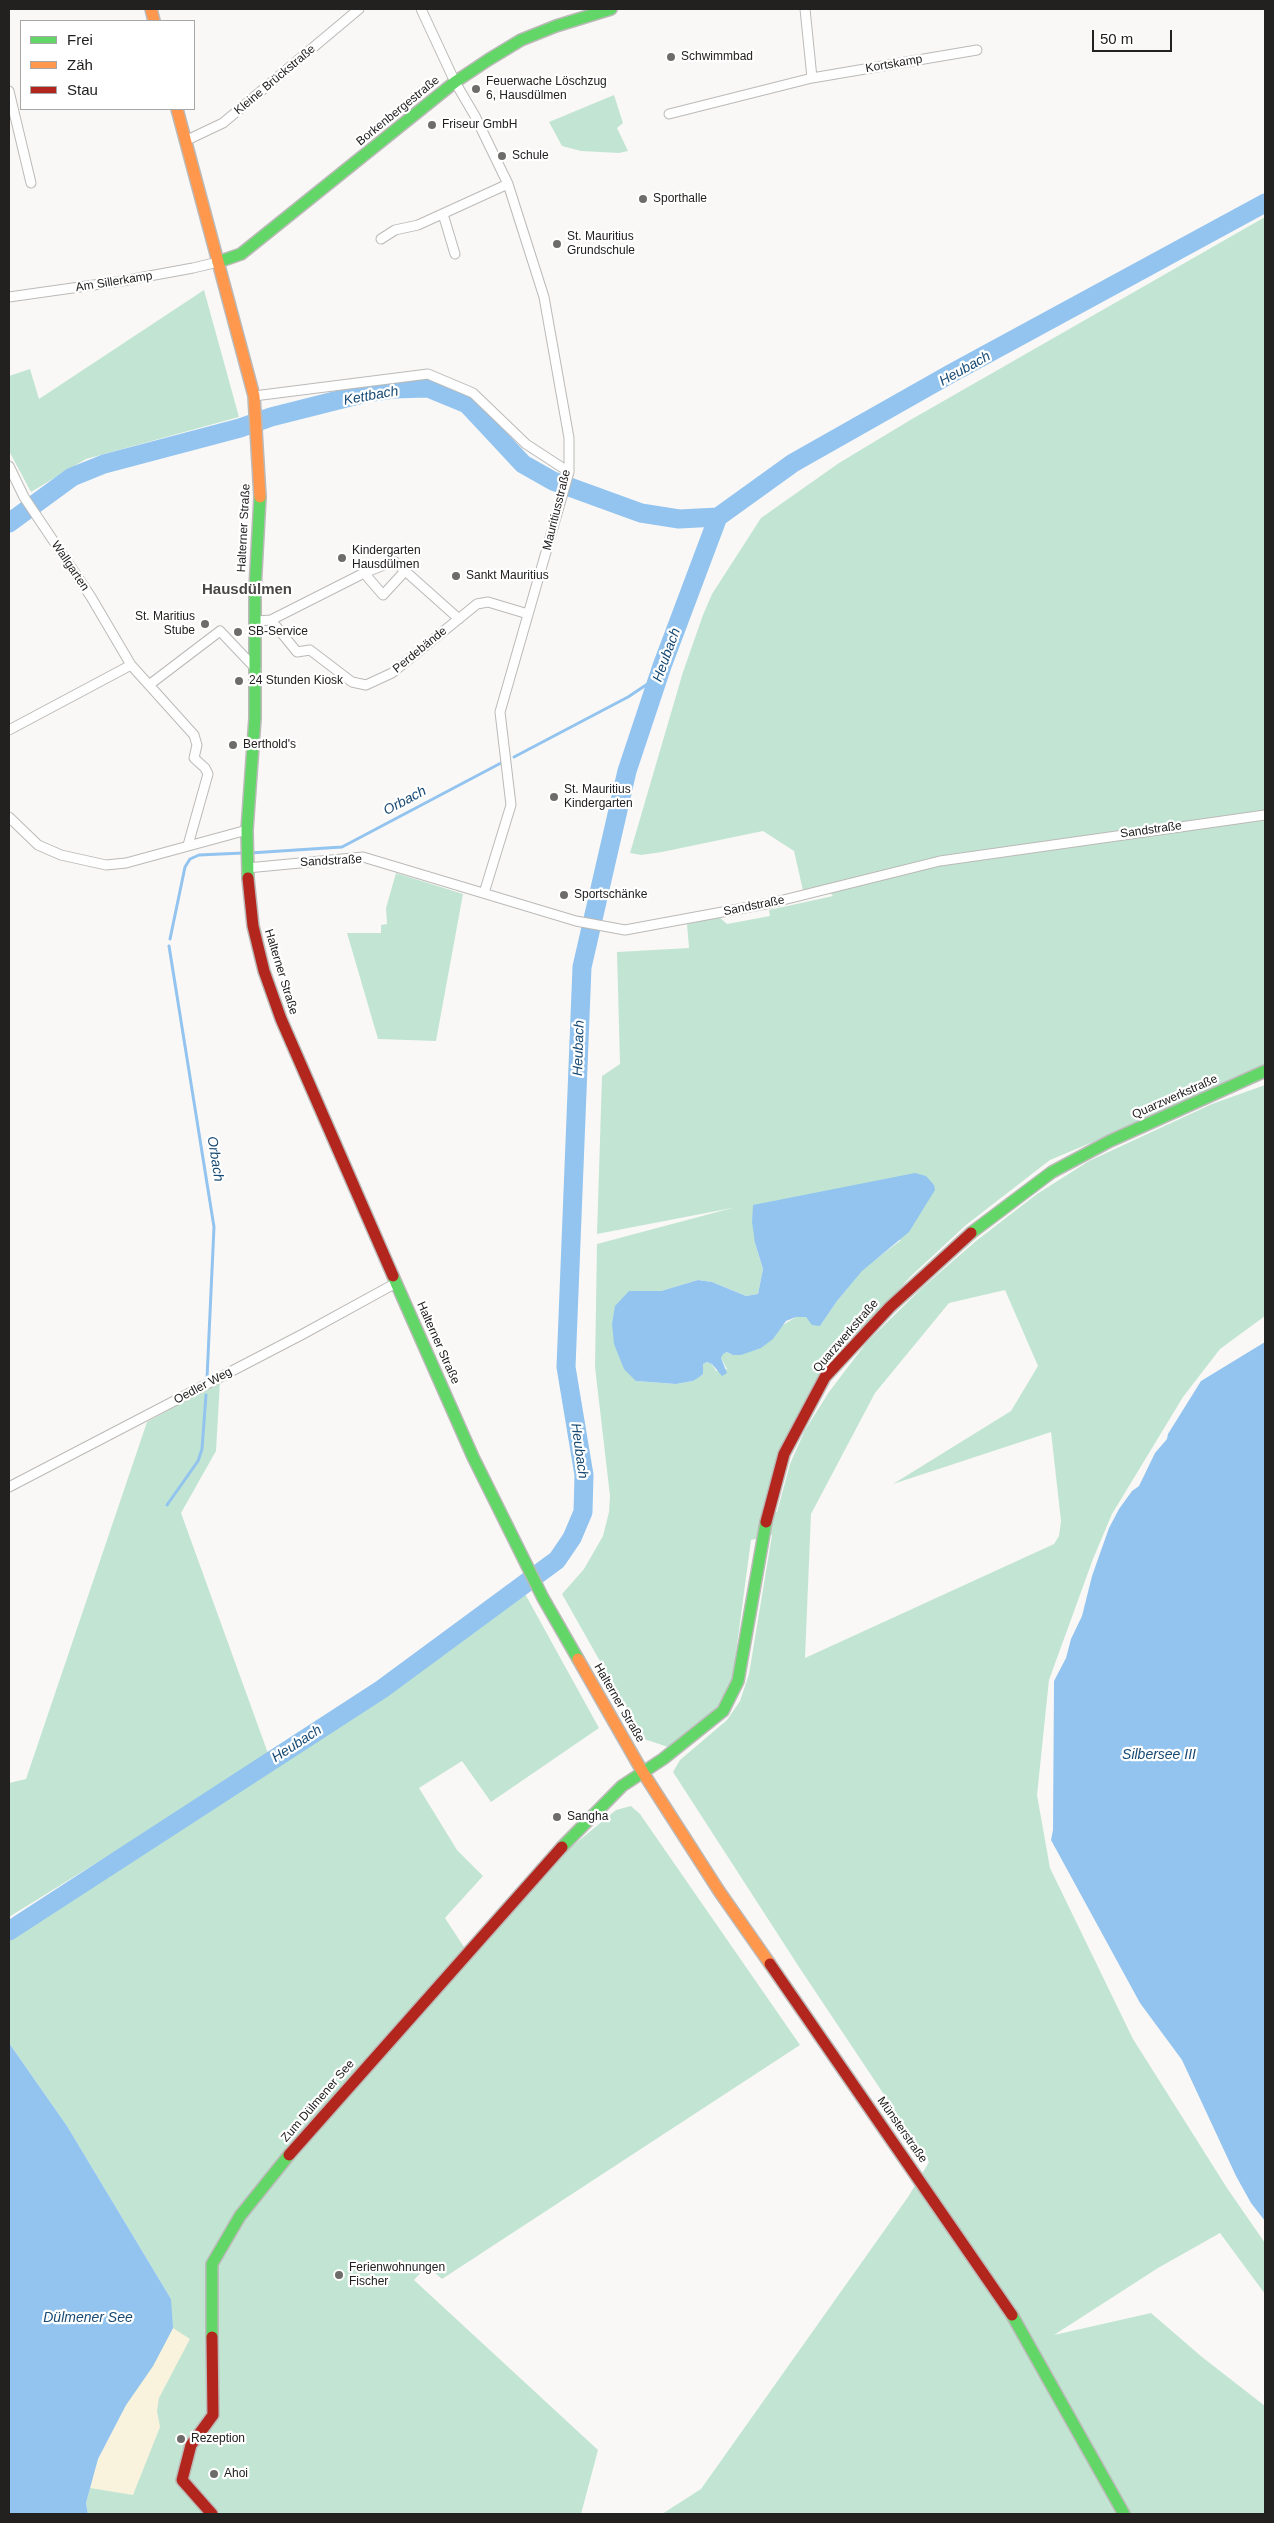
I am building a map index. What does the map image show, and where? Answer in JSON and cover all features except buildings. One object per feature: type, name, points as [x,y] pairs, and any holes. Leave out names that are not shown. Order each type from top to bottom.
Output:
[{"type":"main road","name":"Borkenbergestraße","points":[[218,262],[242,254],[455,82],[521,40],[556,26],[611,9]]},
{"type":"main road","name":"Halterner Straße","points":[[176,110],[254,401],[260,479],[256,621],[256,718],[247,830],[247,864],[252,926],[264,971],[278,1012],[473,1457],[543,1598],[642,1771]]},
{"type":"main road","name":"Quarzwerkstraße","points":[[642,1771],[663,1759],[723,1711],[738,1681],[765,1525],[784,1454],[825,1377],[890,1307],[966,1237],[1052,1172],[1110,1141],[1265,1071]]},
{"type":"main road","name":"Zum Dülmener See","points":[[212,2514],[182,2480],[191,2445],[213,2416],[211,2277],[212,2264],[221,2247],[259,2191],[322,2117],[559,1850],[615,1791],[642,1771]]},
{"type":"main road","name":"Münsterstraße","points":[[642,1771],[719,1892],[1010,2310],[1124,2514]]},
{"type":"street","name":"Kleine Brückstraße","points":[[185,141],[223,123],[359,9]]},
{"type":"street","name":"Mauritiusstraße","points":[[421,9],[455,82],[475,116],[508,184],[544,297],[569,438],[568,475],[500,712],[511,805],[484,893]]},
{"type":"street","points":[[805,9],[812,78]]},
{"type":"street","name":"Kortskamp","points":[[669,114],[812,78],[977,50]]},
{"type":"street","points":[[9,91],[30,183]]},
{"type":"street","points":[[381,239],[396,230],[418,225],[508,184]]},
{"type":"street","points":[[443,214],[455,254]]},
{"type":"street","name":"Am Sillerkamp","points":[[9,297],[131,279],[218,262]]},
{"type":"street","points":[[254,401],[428,374],[473,393],[526,444],[568,475]]},
{"type":"street","name":"Wallgarten","points":[[9,466],[24,497],[91,597],[131,665],[194,735],[197,745],[194,758],[205,768],[208,774],[188,846]]},
{"type":"street","points":[[256,621],[270,620],[364,572],[394,561],[459,618]]},
{"type":"street","points":[[364,572],[383,595],[406,570]]},
{"type":"street","name":"Perdebände","points":[[270,620],[297,652],[310,650],[352,682],[366,685],[392,673],[477,604],[488,602],[528,614]]},
{"type":"street","points":[[149,685],[220,630],[256,670]]},
{"type":"street","points":[[9,730],[131,665]]},
{"type":"street","name":"Sandstraße","points":[[247,864],[363,857],[576,921],[625,930],[771,903],[940,861],[1265,815]]},
{"type":"street","points":[[9,817],[38,845],[62,855],[96,863],[126,863],[247,830]]},
{"type":"street","name":"Oedler Weg","points":[[9,1487],[396,1283]]},
{"type":"green space","points":[[614,95],[623,123],[617,128],[628,151],[619,153],[581,151],[562,146],[549,122]]},
{"type":"green space","points":[[1265,217],[1265,1070],[1050,1160],[966,1225],[911,1276],[822,1376],[764,1515],[777,1512],[790,1464],[805,1430],[829,1392],[867,1342],[923,1287],[976,1241],[1037,1194],[1089,1161],[1212,1104],[1265,1085],[1265,1316],[1220,1349],[1183,1397],[1112,1514],[1093,1559],[1049,1680],[1037,1795],[1050,1868],[1133,2039],[1227,2188],[1265,2243],[1265,2294],[1220,2233],[1158,2268],[1054,2335],[1151,2313],[1202,2357],[1265,2406],[1265,2514],[662,2514],[701,2489],[908,2197],[929,2162],[799,1967],[673,1772],[680,1760],[727,1720],[740,1701],[749,1674],[772,1535],[751,1540],[732,1683],[719,1708],[668,1747],[644,1739],[562,1594],[584,1569],[603,1536],[609,1512],[610,1496],[595,1367],[597,1244],[732,1208],[597,1234],[602,1076],[620,1064],[617,952],[689,948],[687,924],[719,917],[727,924],[770,916],[769,910],[833,896],[827,889],[804,895],[794,851],[763,831],[662,852],[641,855],[630,853],[683,672],[703,615],[712,594],[761,518],[839,463],[912,419]],"holes":[[[901,1240],[862,1270],[820,1326],[806,1317],[796,1317],[733,1355],[727,1352],[722,1354],[721,1358],[727,1369],[716,1371],[712,1364],[707,1362],[703,1364],[703,1374],[693,1381],[676,1384],[636,1381],[629,1291],[661,1291],[698,1280],[712,1282],[746,1296],[758,1294],[763,1269],[755,1243]],[[1005,1290],[1038,1366],[1011,1411],[893,1484],[1051,1432],[1061,1521],[1059,1536],[1054,1544],[805,1658],[811,1514],[875,1393],[949,1303]]]},
{"type":"green space","points":[[204,290],[239,417],[86,459],[31,492],[9,451],[9,376],[30,369],[39,399]]},
{"type":"green space","points":[[396,873],[463,894],[436,1041],[378,1039],[347,933],[381,933],[381,925],[387,924],[386,908]]},
{"type":"green space","points":[[220,1382],[216,1451],[181,1513],[269,1756],[9,1917],[9,1783],[26,1779],[147,1422]]},
{"type":"green space","points":[[524,1592],[599,1728],[491,1802],[462,1761],[419,1788],[457,1850],[483,1876],[445,1918],[464,1947],[474,1954],[570,1848],[616,1810],[631,1806],[640,1814],[800,2045],[442,2279],[427,2266],[414,2280],[598,2450],[581,2514],[88,2514],[86,2503],[91,2484],[171,2299],[67,2126],[9,2043],[9,1941],[393,1691]]},
{"type":"sand","points":[[173,2328],[190,2339],[159,2398],[157,2411],[160,2427],[133,2495],[90,2488],[98,2459],[109,2437],[126,2405],[153,2366]]},
{"type":"water","points":[[915,1173],[926,1176],[934,1185],[935,1190],[909,1232],[862,1271],[837,1301],[820,1326],[812,1325],[806,1317],[796,1317],[786,1321],[773,1339],[761,1348],[741,1355],[733,1355],[727,1352],[723,1354],[721,1358],[727,1373],[722,1376],[712,1364],[707,1362],[703,1364],[703,1374],[698,1378],[693,1381],[676,1384],[636,1381],[624,1369],[614,1344],[612,1324],[615,1306],[629,1291],[661,1291],[698,1280],[712,1282],[746,1296],[758,1294],[763,1269],[755,1243],[752,1222],[753,1205]]},
{"type":"water","name":"Silbersee III","points":[[1265,1342],[1265,2221],[1251,2203],[1236,2176],[1182,2060],[1140,2003],[1051,1840],[1053,1830],[1054,1681],[1066,1658],[1071,1639],[1082,1616],[1092,1576],[1109,1528],[1119,1509],[1132,1491],[1139,1486],[1155,1453],[1167,1439],[1168,1434],[1201,1381]]},
{"type":"water","name":"Dülmener See","points":[[9,2043],[67,2126],[171,2299],[173,2328],[153,2366],[126,2405],[98,2459],[86,2503],[88,2514],[9,2514]]},
{"type":"waterway","name":"Heubach","points":[[9,1931],[382,1689],[557,1560],[572,1538],[583,1512],[584,1475],[566,1367],[582,967],[627,771],[662,666],[718,517],[793,463],[952,373],[1265,203]]},
{"type":"waterway","name":"Kettbach","points":[[9,523],[72,477],[104,464],[240,428],[271,417],[366,393],[393,389],[428,388],[467,404],[523,464],[553,481],[641,513],[679,519],[718,517]]},
{"type":"waterway","name":"Orbach","points":[[514,757],[628,697],[658,677]]},
{"type":"waterway","name":"Orbach","points":[[250,853],[342,847],[501,763]]},
{"type":"waterway","name":"Orbach","points":[[170,939],[185,867],[190,859],[199,855],[243,853]]},
{"type":"waterway","name":"Orbach","points":[[169,946],[214,1227],[207,1378]]},
{"type":"waterway","name":"Orbach","points":[[167,1505],[198,1461],[202,1449],[206,1395]]},
{"type":"traffic: fast","points":[[218,262],[241,254],[455,82],[488,60],[521,40],[556,26],[611,9]]},
{"type":"traffic: fast","points":[[248,878],[247,830],[255,718],[255,589],[260,497]]},
{"type":"traffic: fast","points":[[971,1233],[1052,1172],[1110,1141],[1265,1071]]},
{"type":"traffic: fast","points":[[393,1276],[473,1457],[543,1598],[578,1659]]},
{"type":"traffic: fast","points":[[562,1847],[622,1786],[663,1759],[723,1711],[738,1681],[766,1522]]},
{"type":"traffic: fast","points":[[212,2337],[212,2264],[240,2216],[289,2155]]},
{"type":"traffic: fast","points":[[1012,2315],[1124,2514]]},
{"type":"traffic: slow","points":[[151,9],[154,20]]},
{"type":"traffic: slow","points":[[177,110],[254,396],[260,497]]},
{"type":"traffic: slow","points":[[578,1659],[642,1771],[719,1891],[770,1964]]},
{"type":"traffic: jam","points":[[248,878],[253,926],[264,971],[281,1019],[393,1276]]},
{"type":"traffic: jam","points":[[766,1522],[784,1454],[825,1377],[890,1307],[971,1233]]},
{"type":"traffic: jam","points":[[289,2155],[562,1847]]},
{"type":"traffic: jam","points":[[770,1964],[1012,2315]]},
{"type":"traffic: jam","points":[[212,2337],[213,2415],[191,2445],[182,2480],[212,2514]]},
{"type":"place","name":"Schwimmbad","points":[[671,57]]},
{"type":"place","name":"Feuerwache Löschzug 6, Hausdülmen","points":[[476,89]]},
{"type":"place","name":"Friseur GmbH","points":[[432,125]]},
{"type":"place","name":"Schule","points":[[502,156]]},
{"type":"place","name":"Sporthalle","points":[[643,199]]},
{"type":"place","name":"St. Mauritius Grundschule","points":[[557,244]]},
{"type":"place","name":"Kindergarten Hausdülmen","points":[[342,558]]},
{"type":"place","name":"Sankt Mauritius","points":[[456,576]]},
{"type":"place","name":"St. Maritius Stube","points":[[205,624]]},
{"type":"place","name":"SB-Service","points":[[238,632]]},
{"type":"place","name":"24 Stunden Kiosk","points":[[239,681]]},
{"type":"place","name":"Berthold's","points":[[233,745]]},
{"type":"place","name":"St. Mauritius Kindergarten","points":[[554,797]]},
{"type":"place","name":"Sportschänke","points":[[564,895]]},
{"type":"place","name":"Sangha","points":[[557,1817]]},
{"type":"place","name":"Ferienwohnungen Fischer","points":[[339,2275]]},
{"type":"place","name":"Rezeption","points":[[181,2439]]},
{"type":"place","name":"Ahoi","points":[[214,2474]]},
{"type":"district","name":"Hausdülmen","points":[[247,590]]}]
